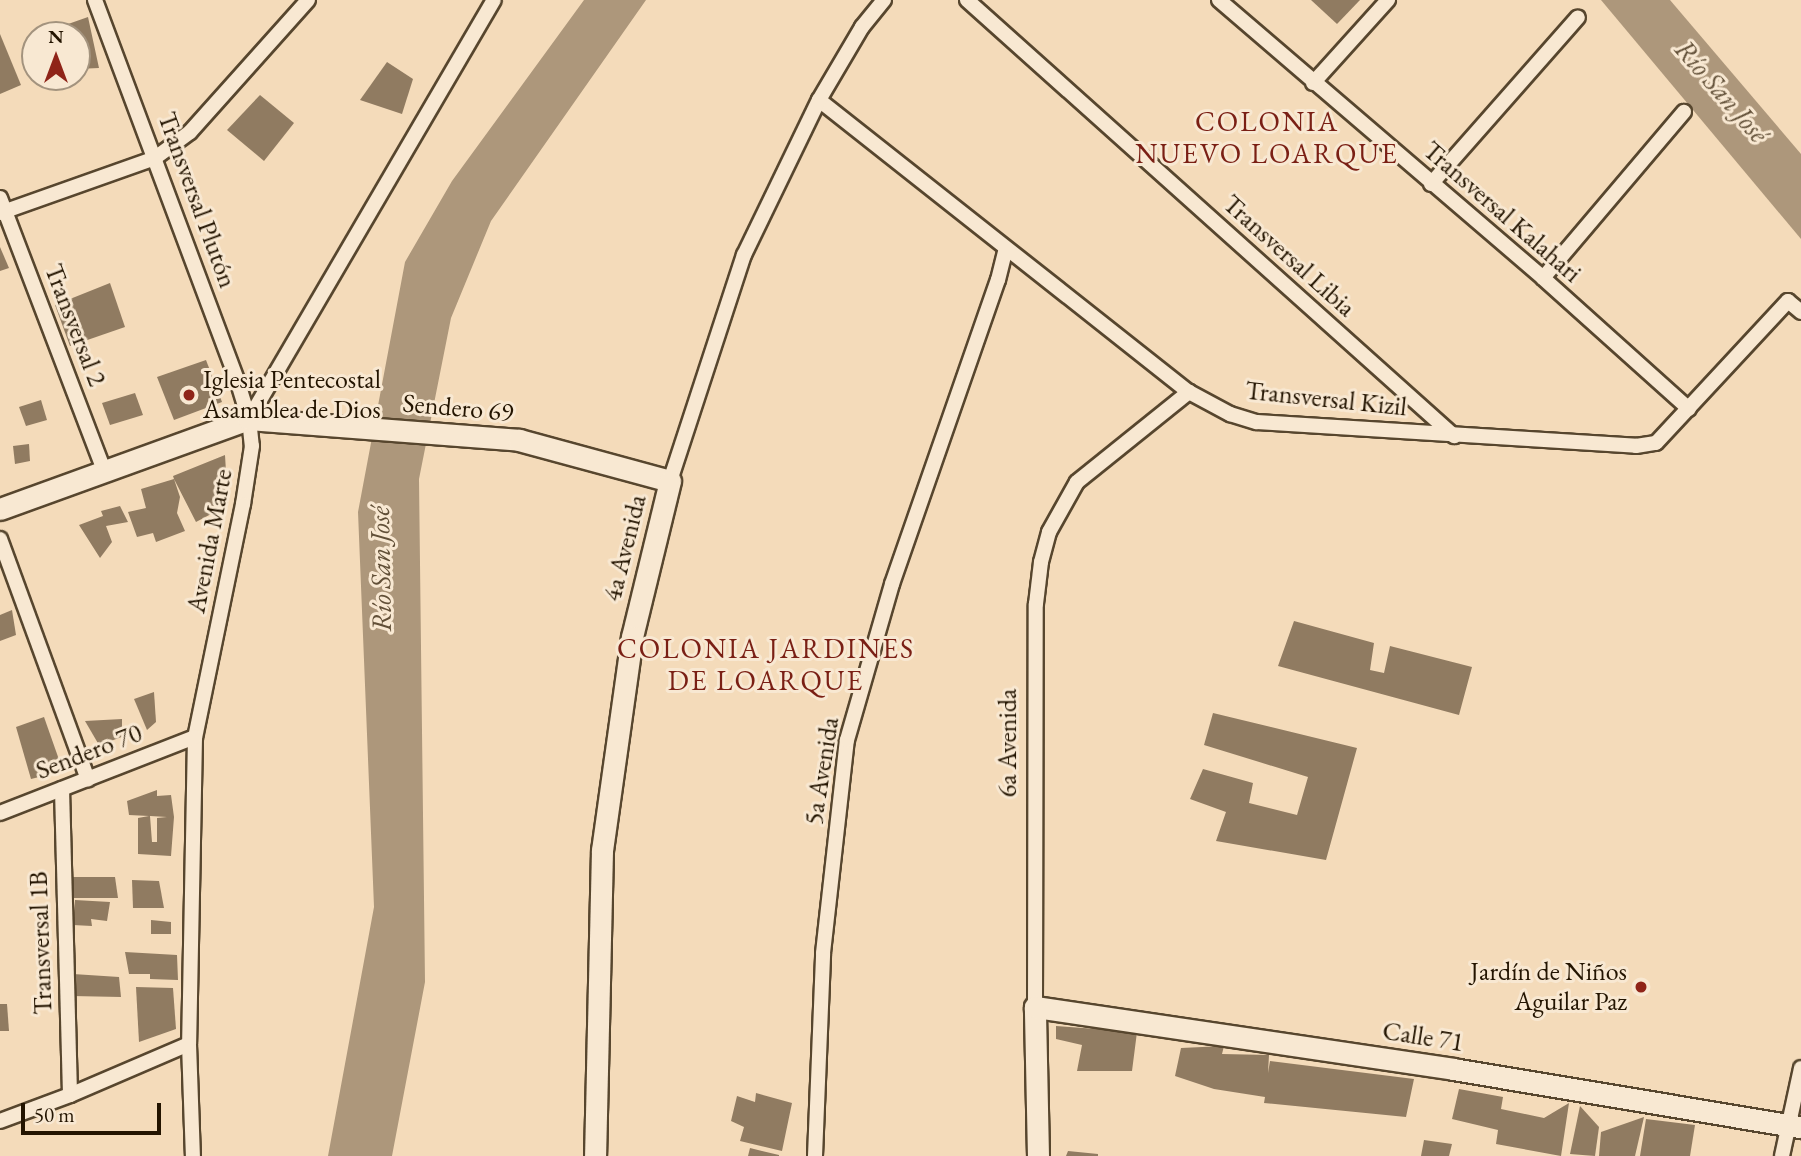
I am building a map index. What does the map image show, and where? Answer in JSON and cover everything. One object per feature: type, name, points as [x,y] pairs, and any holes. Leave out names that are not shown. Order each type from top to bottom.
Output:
[{"type":"street","name":"Transversal Plutón","points":[[95,0],[249,419]]},
{"type":"street","points":[[2,208],[155,159],[190,132],[308,0]]},
{"type":"street","points":[[249,419],[494,0]]},
{"type":"street","name":"4a Avenida","points":[[594,1156],[602,850],[632,637],[670,481],[744,255],[818,100],[862,27],[884,0]]},
{"type":"street","name":"Transversal Libia","points":[[967,0],[1454,436]]},
{"type":"street","name":"Transversal Kalahari","points":[[1219,0],[1543,278],[1689,409]]},
{"type":"street","points":[[1313,83],[1388,0]]},
{"type":"street","points":[[1431,184],[1578,17]]},
{"type":"street","name":"Transversal Kizil","points":[[818,100],[1189,392],[1230,414],[1257,422],[1636,446],[1656,443],[1788,301],[1801,312]]},
{"type":"street","points":[[1543,278],[1684,112]]},
{"type":"street","name":"Transversal 2","points":[[2,208],[104,470]]},
{"type":"street","name":"5a Avenida","points":[[815,1156],[823,953],[847,740],[892,584],[998,280],[1006,249]]},
{"type":"street","name":"6a Avenida","points":[[1038,1156],[1035,1007],[1036,604],[1041,562],[1049,532],[1077,482],[1189,392]]},
{"type":"street","name":"Sendero 69","points":[[0,509],[249,419],[519,440],[670,481]]},
{"type":"street","name":"Avenida Marte","points":[[192,1156],[189,1044],[195,737],[243,504],[252,446],[249,419]]},
{"type":"street","points":[[0,539],[88,779]]},
{"type":"street","name":"Sendero 70","points":[[0,813],[195,737]]},
{"type":"street","name":"Transversal 1B","points":[[62,789],[70,1095]]},
{"type":"street","name":"Calle 71","points":[[1035,1007],[1453,1069],[1794,1126]]},
{"type":"street","points":[[0,1121],[70,1095],[189,1044]]},
{"type":"street","points":[[1782,1156],[1794,1126],[1801,1068]]},
{"type":"water","name":"Río San José","points":[[584,0],[646,0],[491,221],[451,318],[419,479],[425,982],[392,1156],[328,1156],[374,907],[358,512],[405,262],[452,181]]},
{"type":"water","name":"Río San José","points":[[1601,0],[1670,0],[1801,154],[1801,239]]},
{"type":"building","points":[[1311,0],[1360,0],[1337,24]]},
{"type":"building","points":[[91,31],[99,68],[91,68]]},
{"type":"building","points":[[0,34],[21,85],[0,94]]},
{"type":"building","points":[[387,62],[413,79],[402,114],[360,100]]},
{"type":"building","points":[[260,95],[294,123],[264,161],[227,130]]},
{"type":"building","points":[[0,247],[9,268],[0,271]]},
{"type":"building","points":[[110,283],[125,327],[70,346],[55,305]]},
{"type":"building","points":[[206,360],[222,402],[174,420],[157,377]]},
{"type":"building","points":[[135,393],[143,415],[110,425],[102,403]]},
{"type":"building","points":[[41,400],[47,420],[26,426],[19,407]]},
{"type":"building","points":[[29,444],[30,461],[15,464],[13,446]]},
{"type":"building","points":[[225,455],[228,505],[196,522],[173,476]]},
{"type":"building","points":[[174,479],[180,497],[177,513],[185,531],[156,542],[153,533],[137,537],[128,512],[146,508],[141,489]]},
{"type":"building","points":[[120,506],[128,522],[106,526],[112,542],[100,558],[79,525],[103,516],[101,511]]},
{"type":"building","points":[[12,610],[16,635],[0,641],[0,615]]},
{"type":"building","points":[[1294,621],[1374,643],[1370,670],[1384,673],[1390,646],[1472,667],[1459,715],[1278,666]]},
{"type":"building","points":[[154,692],[156,722],[147,730],[134,699]]},
{"type":"building","points":[[1213,713],[1357,748],[1326,860],[1216,841],[1226,812],[1190,799],[1203,769],[1253,783],[1249,803],[1297,815],[1308,777],[1204,745]]},
{"type":"building","points":[[44,717],[63,771],[31,779],[16,727]]},
{"type":"building","points":[[122,719],[122,737],[99,745],[85,721]]},
{"type":"building","points":[[157,790],[157,796],[171,795],[174,817],[171,856],[138,854],[138,818],[149,816],[129,815],[127,801]],"holes":[[[150,816],[167,817],[157,818],[157,842],[152,842]]]},
{"type":"building","points":[[72,877],[115,877],[118,898],[72,898]]},
{"type":"building","points":[[132,880],[159,881],[164,908],[133,908]]},
{"type":"building","points":[[75,900],[110,902],[107,921],[91,919],[92,926],[73,925]]},
{"type":"building","points":[[151,920],[171,922],[171,934],[151,934]]},
{"type":"building","points":[[125,952],[177,955],[178,980],[150,979],[150,974],[129,974]]},
{"type":"building","points":[[73,974],[119,977],[121,997],[72,996]]},
{"type":"building","points":[[136,987],[173,988],[176,1029],[139,1042]]},
{"type":"building","points":[[0,1004],[7,1004],[9,1031],[0,1031]]},
{"type":"building","points":[[1056,1026],[1137,1032],[1132,1071],[1077,1071],[1082,1045],[1056,1039]]},
{"type":"building","points":[[1224,1046],[1222,1054],[1269,1055],[1268,1073],[1270,1061],[1414,1079],[1406,1117],[1264,1103],[1265,1097],[1214,1089],[1175,1076],[1181,1048]]},
{"type":"building","points":[[1459,1089],[1503,1097],[1501,1109],[1544,1118],[1569,1103],[1561,1156],[1496,1144],[1498,1130],[1452,1119]]},
{"type":"building","points":[[756,1093],[792,1103],[782,1151],[740,1141],[744,1127],[731,1121],[737,1096],[755,1102]]},
{"type":"building","points":[[1580,1106],[1599,1127],[1595,1156],[1570,1154]]},
{"type":"building","points":[[1644,1117],[1635,1156],[1599,1156],[1601,1132]]},
{"type":"building","points":[[1646,1119],[1695,1125],[1690,1156],[1640,1156]]},
{"type":"building","points":[[1424,1140],[1452,1144],[1449,1156],[1421,1156]]},
{"type":"building","points":[[750,1148],[779,1155],[779,1156],[748,1156]]},
{"type":"building","points":[[1068,1151],[1098,1154],[1098,1156],[1066,1156]]},
{"type":"place","name":"Iglesia Pentecostal Asamblea de Dios","points":[[189,395]]},
{"type":"place","name":"Jardín de Niños Aguilar Paz","points":[[1641,987]]},
{"type":"district","name":"COLONIA NUEVO LOARQUE","points":[[1267,137]]},
{"type":"district","name":"COLONIA JARDINES DE LOARQUE","points":[[766,664]]}]
